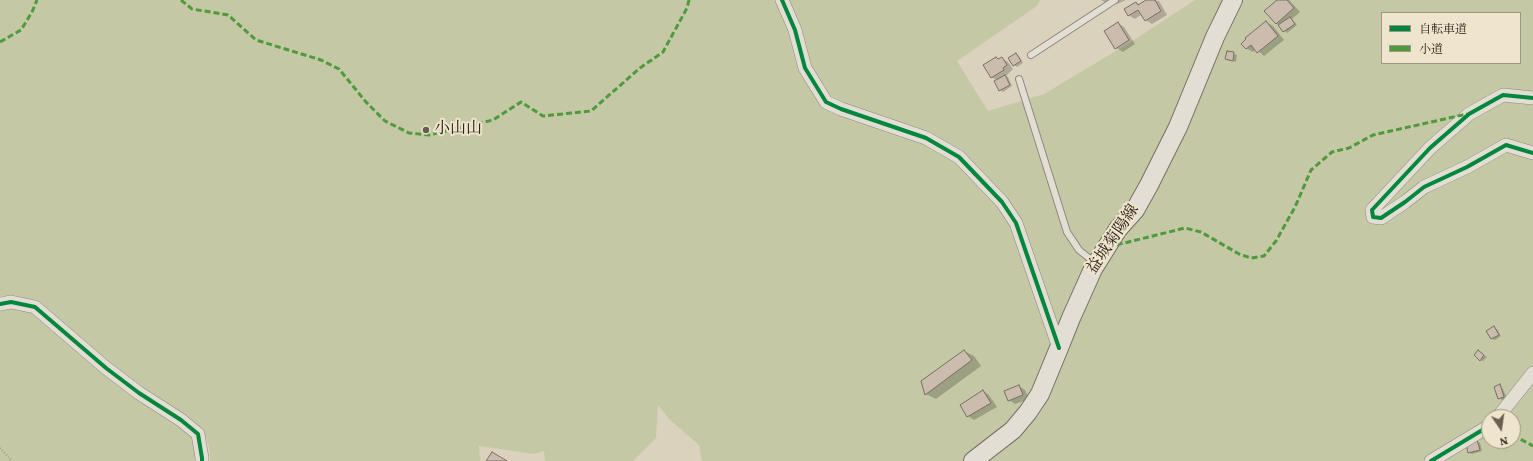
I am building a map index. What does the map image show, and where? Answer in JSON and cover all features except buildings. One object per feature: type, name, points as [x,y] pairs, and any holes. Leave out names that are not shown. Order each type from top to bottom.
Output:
[{"type":"main road","name":"益城菊陽線","points":[[973,461],[1014,430],[1040,394],[1071,318],[1096,264],[1118,230],[1135,210],[1156,172],[1178,127],[1215,37],[1233,0]]},
{"type":"street","points":[[782,0],[795,30],[805,68],[826,102],[841,109],[926,138],[959,157],[1002,202],[1016,223],[1059,348]]},
{"type":"street","points":[[1533,98],[1503,95],[1469,114],[1430,148],[1403,176],[1372,210],[1373,217],[1381,218],[1424,187],[1467,167],[1506,145],[1533,153]]},
{"type":"street","points":[[0,304],[11,302],[35,307],[106,368],[139,393],[181,420],[198,434],[202,461]]},
{"type":"street","points":[[1504,409],[1533,373]]},
{"type":"street","points":[[1431,461],[1481,431]]},
{"type":"lane","points":[[1031,55],[1115,0]]},
{"type":"lane","points":[[1019,78],[1067,232],[1079,250],[1096,264]]},
{"type":"path","points":[[0,448],[12,461]]},
{"type":"green space","points":[[0,0],[1040,0],[1037,6],[957,61],[988,111],[1044,94],[1131,42],[1195,0],[1533,0],[1533,461],[702,461],[699,445],[669,419],[658,405],[656,438],[633,461],[545,461],[544,451],[534,454],[479,446],[480,461],[210,461],[208,443],[203,429],[186,415],[145,391],[108,364],[38,302],[14,295],[0,296]]},
{"type":"green space","points":[[0,308],[28,310],[108,375],[179,423],[194,439],[197,461],[0,461]]},
{"type":"marked path","points":[[0,42],[21,30],[32,12],[37,0]]},
{"type":"marked path","points":[[181,0],[192,9],[228,15],[256,40],[321,60],[339,69],[366,102],[385,121],[409,133],[429,135],[493,120],[521,102],[543,116],[591,111],[640,68],[663,52],[687,8],[689,0]]},
{"type":"marked path","points":[[1108,247],[1185,228],[1201,232],[1239,254],[1251,258],[1264,256],[1276,241],[1295,207],[1311,170],[1332,152],[1349,148],[1373,135],[1467,114]]},
{"type":"marked path","points":[[1521,439],[1533,446]]},
{"type":"cycle path","points":[[782,0],[795,30],[805,68],[826,102],[841,109],[926,138],[959,157],[1002,202],[1016,223],[1059,348]]},
{"type":"cycle path","points":[[1533,98],[1503,95],[1469,114],[1430,148],[1372,210],[1373,217],[1381,218],[1424,187],[1467,167],[1506,145],[1533,153]]},
{"type":"cycle path","points":[[0,304],[11,302],[35,307],[106,368],[139,393],[181,420],[198,434],[202,461]]},
{"type":"cycle path","points":[[1431,461],[1481,431]]},
{"type":"place","name":"小山山","points":[[426,130]]}]
